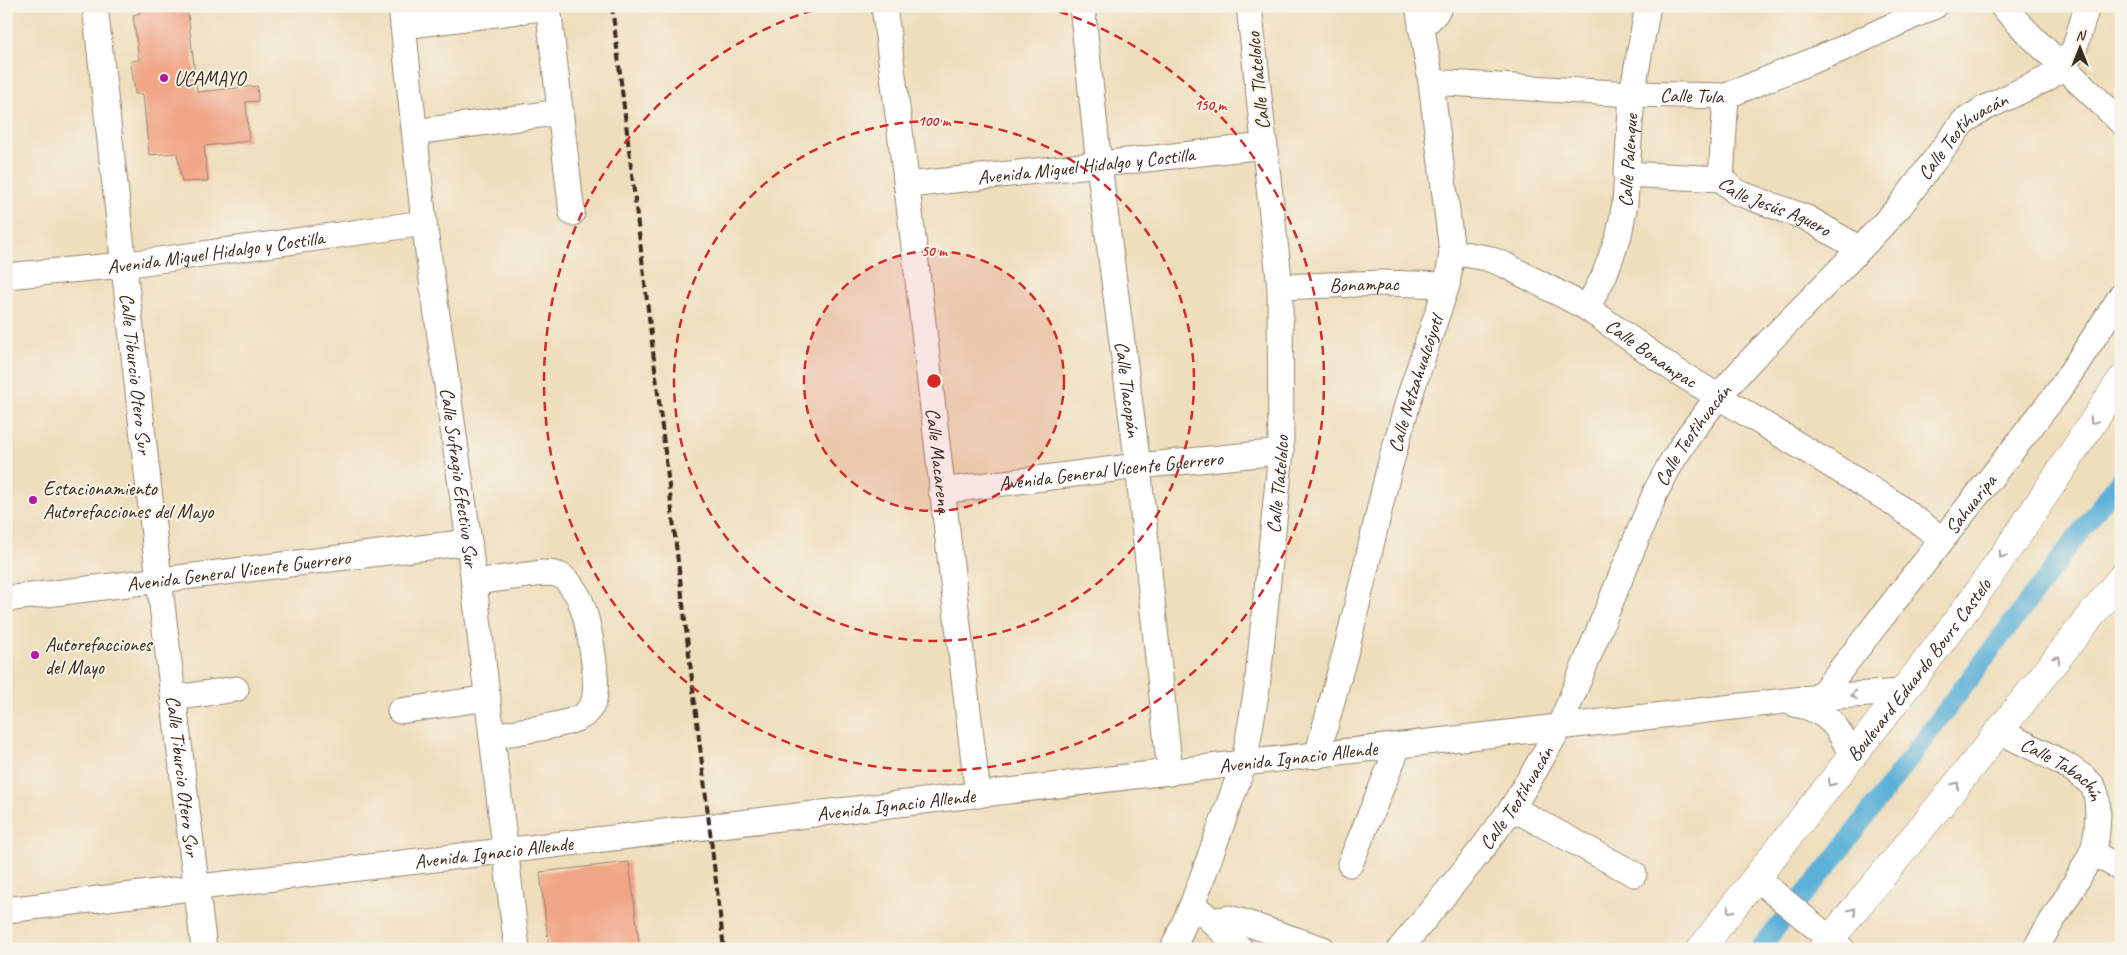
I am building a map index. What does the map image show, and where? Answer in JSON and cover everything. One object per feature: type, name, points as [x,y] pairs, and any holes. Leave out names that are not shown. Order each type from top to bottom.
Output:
[{"type":"main road","name":"Boulevard Eduardo Bours Castelo","points":[[1701,949],[1762,883],[1852,756],[1971,601],[2121,380]]},
{"type":"main road","points":[[1829,942],[2121,578]]},
{"type":"street","name":"Calle Tiburcio Otero Sur","points":[[94,6],[158,580],[204,949]]},
{"type":"street","name":"Calle Macarena","points":[[884,6],[908,185],[941,491],[978,795]]},
{"type":"street","name":"Calle Tlacopán","points":[[1082,6],[1099,165],[1138,466],[1170,773]]},
{"type":"street","name":"Calle Tlatelolco","points":[[1173,949],[1193,903],[1244,763],[1257,688],[1281,452],[1280,287],[1249,6]]},
{"type":"street","points":[[1419,17],[1435,14],[1440,6]]},
{"type":"street","name":"Calle Palenque","points":[[1587,308],[1604,276],[1619,235],[1624,202],[1632,94],[1648,6]]},
{"type":"street","name":"Calle Tula","points":[[1431,82],[1632,94],[1726,96],[1844,48],[1935,6]]},
{"type":"street","points":[[2002,6],[2121,122]]},
{"type":"street","name":"Calle Teotihuacán","points":[[1400,949],[1482,849],[1512,808],[1559,728],[1656,491],[1689,435],[1718,397],[1747,364],[1860,250],[1900,206],[1963,122],[1985,108],[2046,79],[2063,67],[2075,47],[2087,6]]},
{"type":"street","points":[[402,16],[548,7],[572,213]]},
{"type":"street","name":"Calle Sufragio Efectivo Sur","points":[[402,16],[424,223],[469,542],[518,949]]},
{"type":"street","name":"Calle Netzahualcóyotl","points":[[1317,756],[1348,643],[1389,469],[1410,395],[1447,285],[1452,252],[1431,82],[1419,17]]},
{"type":"street","points":[[1721,179],[1726,96]]},
{"type":"street","points":[[415,132],[561,112]]},
{"type":"street","name":"Avenida Miguel Hidalgo y Costilla","points":[[908,185],[1265,146]]},
{"type":"street","name":"Calle Jesús Aguero","points":[[1626,174],[1721,179],[1736,192],[1807,218],[1860,250]]},
{"type":"street","name":"Avenida Miguel Hidalgo y Costilla","points":[[6,276],[124,265],[424,223]]},
{"type":"street","name":"Calle Bonampac","points":[[1452,252],[1487,258],[1505,265],[1587,308],[1673,369],[1892,502],[1942,539]]},
{"type":"street","name":"Bonampac","points":[[1280,287],[1382,283],[1447,285]]},
{"type":"street","name":"Sahuaripa","points":[[1816,702],[2058,392],[2121,296]]},
{"type":"street","name":"Avenida General Vicente Guerrero","points":[[941,491],[1138,466],[1281,452]]},
{"type":"street","name":"Avenida General Vicente Guerrero","points":[[6,599],[469,542]]},
{"type":"street","points":[[474,582],[543,573],[554,573],[562,577],[579,598],[588,628],[594,669],[595,691],[593,704],[583,715],[564,723],[492,736]]},
{"type":"street","points":[[174,698],[236,689]]},
{"type":"street","name":"Avenida Ignacio Allende","points":[[6,910],[1244,763],[1786,702],[1816,702],[1903,692]]},
{"type":"street","points":[[400,711],[488,698]]},
{"type":"street","points":[[1816,702],[1837,728],[1852,756]]},
{"type":"street","name":"Calle Tabachín","points":[[1999,731],[2072,770],[2091,784],[2097,797],[2096,833],[2092,853]]},
{"type":"street","points":[[1350,864],[1398,747]]},
{"type":"street","points":[[1512,808],[1634,874]]},
{"type":"street","points":[[2034,949],[2092,853],[2121,868]]},
{"type":"street","points":[[1762,883],[1829,942]]},
{"type":"street","points":[[1193,903],[1241,949]]},
{"type":"street","points":[[1212,921],[1229,918],[1240,920],[1323,949]]},
{"type":"building","name":"UCAMAYO","points":[[139,6],[187,6],[197,92],[257,86],[258,101],[246,102],[249,141],[204,146],[208,181],[182,182],[177,153],[149,155],[143,94],[135,94],[131,61],[139,60],[133,15],[140,13]]},
{"type":"building","points":[[629,862],[640,949],[549,949],[540,872]]},
{"type":"waterway","points":[[1759,949],[1830,864],[2121,478]]},
{"type":"railway","points":[[612,6],[724,949]]},
{"type":"place","name":"UCAMAYO","points":[[164,78]]},
{"type":"place","name":"Estacionamiento Autorefacciones del Mayo","points":[[33,500]]},
{"type":"place","name":"Autorefacciones del Mayo","points":[[35,655]]}]
